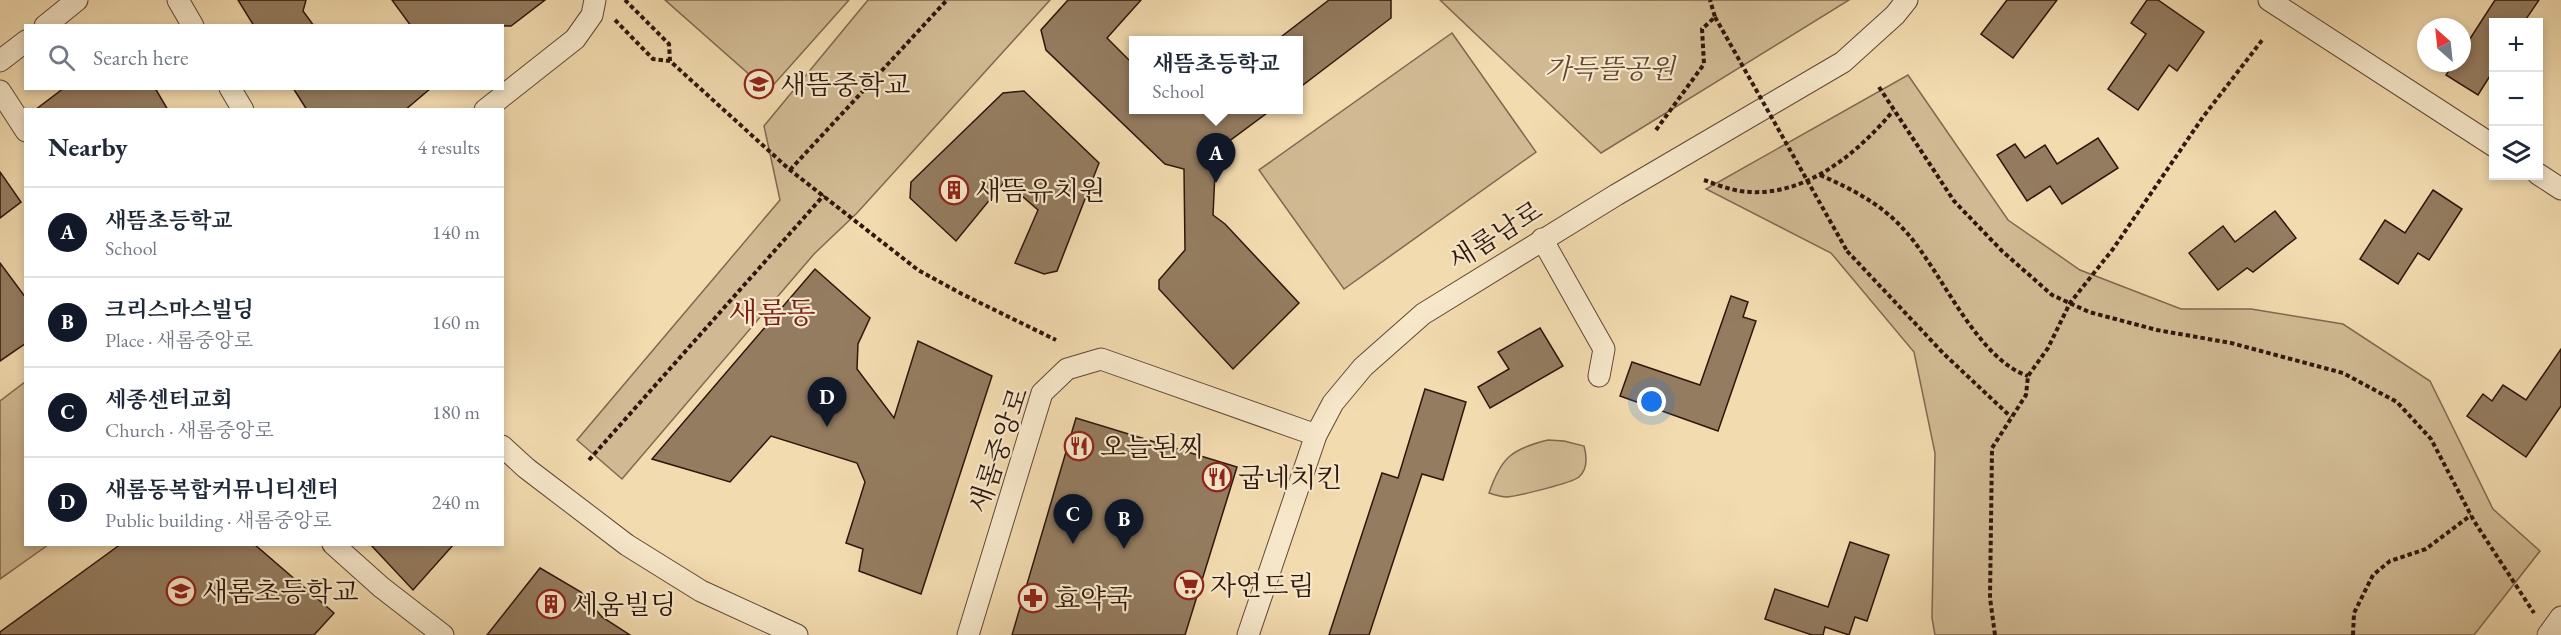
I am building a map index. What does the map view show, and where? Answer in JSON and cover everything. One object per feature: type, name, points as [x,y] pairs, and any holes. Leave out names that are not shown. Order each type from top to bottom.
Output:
[{"type":"street","points":[[47,24],[77,0]]},
{"type":"street","points":[[178,0],[192,24]]},
{"type":"street","points":[[488,108],[575,39],[592,15],[594,0]]},
{"type":"street","name":"새롬남로","points":[[1248,635],[1316,435],[1333,403],[1363,368],[1423,314],[1542,239],[1843,62],[1895,15],[1907,0]]},
{"type":"street","points":[[2269,0],[2489,143]]},
{"type":"street","points":[[0,61],[24,43]]},
{"type":"street","points":[[231,90],[242,108]]},
{"type":"street","points":[[0,91],[24,128]]},
{"type":"street","points":[[2543,177],[2561,189]]},
{"type":"street","points":[[1542,239],[1604,349],[1599,376]]},
{"type":"street","name":"새롬중앙로","points":[[968,635],[1042,393],[1067,369],[1101,359],[1316,435]]},
{"type":"street","points":[[504,448],[526,468],[627,545],[701,591],[797,635]]},
{"type":"street","points":[[335,546],[381,587],[443,635]]},
{"type":"street","points":[[2547,635],[2561,617]]},
{"type":"path","points":[[625,0],[669,44],[670,61]]},
{"type":"path","points":[[790,170],[947,0]]},
{"type":"path","points":[[1710,0],[1715,17],[1847,250],[1944,354],[2011,417]]},
{"type":"path","points":[[1656,130],[1704,64],[1702,29],[1715,17]]},
{"type":"path","points":[[615,20],[653,59],[670,61],[790,170],[918,270],[1056,340]]},
{"type":"path","points":[[1995,635],[1990,598],[1992,448],[2026,395],[2028,376],[2048,348],[2070,303],[2113,249],[2203,117],[2263,39]]},
{"type":"path","points":[[1879,87],[1954,201],[2002,251],[2052,295],[2089,312],[2157,330],[2231,343],[2343,373],[2397,402],[2431,439],[2471,515],[2534,613]]},
{"type":"path","points":[[1704,180],[1739,191],[1774,191],[1820,175],[1846,157],[1879,128],[1893,111]]},
{"type":"path","points":[[1820,175],[1857,191],[1884,209],[1927,258],[1984,343],[2002,362],[2028,376]]},
{"type":"path","points":[[589,460],[824,195]]},
{"type":"path","points":[[2353,635],[2354,613],[2373,575],[2390,561],[2426,549],[2471,515]]},
{"type":"green space","points":[[665,0],[849,0],[768,91]]},
{"type":"green space","points":[[868,0],[1050,0],[857,213],[814,254],[622,479],[577,440],[780,200],[764,126]]},
{"type":"green space","name":"가득뜰공원","points":[[1440,0],[1849,0],[1601,153]]},
{"type":"green space","points":[[1452,33],[1536,152],[1344,289],[1259,170]]},
{"type":"green space","points":[[1908,75],[2008,220],[2080,270],[2181,309],[2251,309],[2343,324],[2430,381],[2493,509],[2540,551],[2474,635],[1935,635],[1932,618],[1935,453],[1914,352],[1831,253],[1706,189]]},
{"type":"green space","points":[[24,383],[24,546],[47,546],[0,579],[0,401]]},
{"type":"green space","points":[[1548,440],[1584,446],[1586,463],[1579,477],[1556,486],[1513,496],[1502,497],[1489,493],[1498,471],[1509,457],[1525,447]]},
{"type":"building","points":[[238,0],[306,0],[303,11],[313,24],[253,24]]},
{"type":"building","points":[[392,0],[545,0],[511,26],[504,26],[504,24],[410,24]]},
{"type":"building","points":[[1068,0],[1141,0],[1107,38],[1129,60],[1129,114],[1266,114],[1216,151],[1213,215],[1225,224],[1299,303],[1233,369],[1159,289],[1159,280],[1185,250],[1184,169],[1165,164],[1046,50],[1041,30]]},
{"type":"building","points":[[1329,0],[1391,0],[1391,18],[1303,85],[1303,36],[1282,36]]},
{"type":"building","points":[[2007,0],[2057,0],[2013,58],[1981,34]]},
{"type":"building","points":[[2147,0],[2158,0],[2204,32],[2177,71],[2169,65],[2138,110],[2108,89],[2146,34],[2131,23]]},
{"type":"building","points":[[2495,0],[2539,0],[2527,18],[2489,18],[2489,77],[2478,95],[2446,75],[2448,72],[2471,72],[2471,37]]},
{"type":"building","points":[[61,90],[156,90],[167,108],[38,108]]},
{"type":"building","points":[[294,90],[429,90],[407,108],[306,108]]},
{"type":"building","name":"새뜸유치원","points":[[1024,91],[1099,163],[1057,271],[1044,274],[1015,263],[1038,210],[1005,181],[956,241],[910,198],[911,182],[1003,93]]},
{"type":"building","points":[[2098,138],[2118,168],[2062,204],[2050,186],[2027,201],[1997,155],[2015,144],[2025,158],[2045,145],[2057,164]]},
{"type":"building","points":[[0,172],[21,202],[0,218]]},
{"type":"building","points":[[2433,190],[2462,209],[2429,260],[2418,253],[2398,284],[2360,259],[2385,220],[2405,233]]},
{"type":"building","points":[[2275,211],[2296,238],[2253,272],[2247,268],[2218,290],[2189,253],[2223,226],[2235,242]]},
{"type":"building","points":[[0,263],[24,295],[24,344],[0,361]]},
{"type":"building","points":[[815,269],[870,318],[858,344],[857,369],[894,418],[918,341],[992,376],[921,594],[859,571],[863,549],[846,543],[865,482],[857,463],[771,436],[730,482],[652,459]]},
{"type":"building","points":[[1731,296],[1748,302],[1743,317],[1756,321],[1718,431],[1620,396],[1632,362],[1700,385]]},
{"type":"building","points":[[1540,328],[1563,366],[1490,408],[1478,387],[1509,369],[1498,352]]},
{"type":"building","points":[[2561,349],[2561,406],[2526,457],[2467,416],[2483,394],[2492,401],[2503,385],[2526,400]]},
{"type":"building","points":[[1425,389],[1466,402],[1443,480],[1422,474],[1369,635],[1329,635],[1382,473],[1398,478]]},
{"type":"building","points":[[1076,418],[1237,467],[1185,635],[1012,635]]},
{"type":"building","points":[[1850,542],[1889,555],[1867,621],[1855,617],[1849,635],[1825,627],[1823,635],[1812,635],[1765,619],[1775,589],[1828,607]]},
{"type":"building","name":"새롬초등학교","points":[[118,546],[256,546],[334,613],[314,635],[0,635],[0,632]]},
{"type":"building","points":[[372,546],[452,546],[413,590]]},
{"type":"building","name":"세움빌딩","points":[[540,568],[581,592],[602,617],[630,635],[487,635]]},
{"type":"place","name":"새뜸중학교","points":[[759,84]]},
{"type":"place","name":"새뜸초등학교","points":[[1216,183]]},
{"type":"place","name":"새뜸유치원","points":[[954,190]]},
{"type":"place","name":"새롬동복합커뮤니티센터","points":[[827,427]]},
{"type":"place","name":"오늘된찌","points":[[1079,446]]},
{"type":"place","name":"굽네치킨","points":[[1217,477]]},
{"type":"place","name":"세종센터교회","points":[[1073,544]]},
{"type":"place","name":"크리스마스빌딩","points":[[1124,549]]},
{"type":"place","name":"자연드림","points":[[1189,585]]},
{"type":"place","name":"새롬초등학교","points":[[181,591]]},
{"type":"place","name":"효약국","points":[[1033,598]]},
{"type":"place","name":"세움빌딩","points":[[551,604]]},
{"type":"district","name":"새롬동","points":[[772,312]]}]
